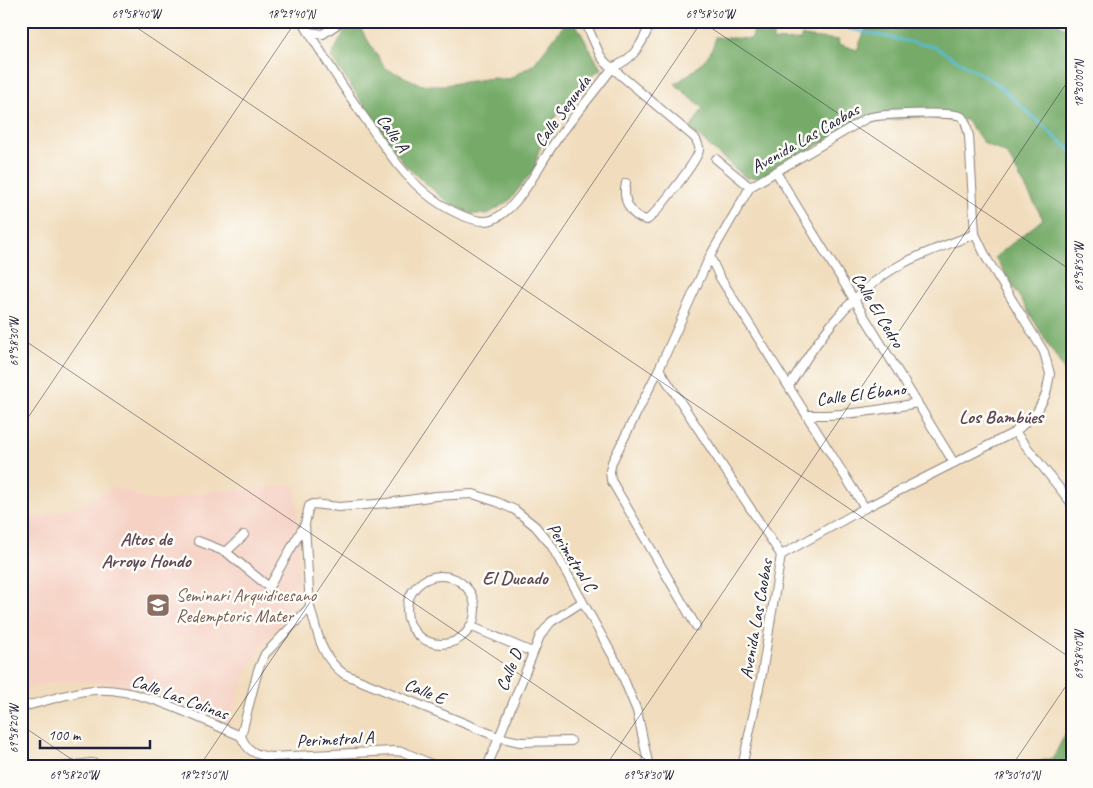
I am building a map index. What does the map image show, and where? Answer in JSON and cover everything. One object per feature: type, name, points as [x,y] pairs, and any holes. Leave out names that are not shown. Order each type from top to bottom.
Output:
[{"type":"street","name":"Calle A","points":[[302,21],[348,94],[394,161],[417,186],[436,202],[467,218],[480,221],[494,219]]},
{"type":"street","points":[[309,32],[323,34],[342,21]]},
{"type":"street","points":[[585,21],[605,62],[695,138],[699,144],[696,156],[678,183],[659,209],[647,220],[642,219],[630,208],[625,199],[624,191],[626,184]]},
{"type":"street","name":"Calle Segunda","points":[[494,219],[516,199],[540,167],[554,144],[613,67],[620,65],[631,57],[646,36],[652,21]]},
{"type":"street","name":"Avenida Las Caobas","points":[[696,626],[611,480],[610,471],[612,462],[659,370],[710,256],[750,187],[867,118],[874,115],[941,113],[959,116],[964,120],[969,136],[975,234],[987,259],[1044,352],[1050,374],[1046,394],[1037,412],[1015,432],[865,508],[781,555],[762,674],[742,767]]},
{"type":"street","points":[[716,159],[750,187]]},
{"type":"street","name":"Calle El Cedro","points":[[776,172],[954,463]]},
{"type":"street","points":[[789,386],[835,318],[874,282],[922,254],[975,234]]},
{"type":"street","points":[[710,256],[719,276],[865,508]]},
{"type":"street","points":[[701,277],[719,276]]},
{"type":"street","points":[[659,370],[781,555]]},
{"type":"street","name":"Calle El Ébano","points":[[808,416],[831,416],[882,410],[917,403]]},
{"type":"street","points":[[1015,432],[1072,504]]},
{"type":"street","name":"Perimetral C","points":[[305,524],[308,506],[313,504],[339,507],[436,496],[473,494],[515,510],[535,526],[551,546],[622,674],[637,711],[649,767]]},
{"type":"street","points":[[198,541],[226,552],[269,587],[305,524]]},
{"type":"street","name":"Calle E","points":[[305,524],[310,607],[322,647],[327,658],[334,666],[344,674],[498,737],[520,742],[571,741]]},
{"type":"street","points":[[226,552],[244,535]]},
{"type":"street","points":[[431,577],[450,577],[460,581],[467,588],[474,602],[474,616],[470,626],[456,640],[446,643],[436,643],[427,640],[418,635],[408,618],[409,598],[414,589],[431,577]]},
{"type":"street","name":"Calle D","points":[[487,767],[540,636],[551,622],[582,602]]},
{"type":"street","points":[[241,736],[258,670],[265,654],[310,607]]},
{"type":"street","points":[[470,626],[532,652]]},
{"type":"street","name":"Calle Las Colinas","points":[[21,707],[87,691],[119,691],[142,695],[241,736]]},
{"type":"street","name":"Perimetral A","points":[[241,736],[244,744],[250,751],[271,757],[394,751],[404,752],[438,767]]},
{"type":"street","points":[[62,767],[91,763],[109,767]]},
{"type":"shaded area","name":"Seminari Arquidicesano Redemptoris Mater","points":[[295,485],[298,521],[299,597],[291,614],[270,636],[249,667],[229,724],[142,689],[107,683],[62,680],[33,688],[21,694],[21,522],[86,502],[113,487],[145,499],[161,501],[212,491]]},
{"type":"green space","points":[[350,21],[356,21],[385,68],[422,85],[444,85],[492,78],[509,79],[534,64],[567,21],[574,21],[601,69],[581,83],[553,121],[539,150],[534,169],[510,200],[488,214],[469,214],[441,197],[405,165],[331,57]]},
{"type":"green space","points":[[869,21],[1055,21],[1072,34],[1072,383],[995,257],[1043,219],[1007,154],[985,144],[966,120],[917,117],[855,125],[760,177],[746,178],[690,129],[703,108],[675,84],[701,64],[711,51],[715,37],[751,39],[755,29],[773,31],[773,41],[801,40],[801,36],[839,40],[838,44],[857,50]]},
{"type":"green space","points":[[1072,721],[1072,767],[1016,767],[1053,758]]},
{"type":"waterway","points":[[849,29],[935,47],[997,84],[1072,152]]},
{"type":"place","name":"Seminari Arquidicesano Redemptoris Mater","points":[[158,605]]},
{"type":"district","name":"Los Bambúes","points":[[1001,416]]},
{"type":"district","name":"Altos de Arroyo Hondo","points":[[146,549]]},
{"type":"district","name":"El Ducado","points":[[515,577]]}]
